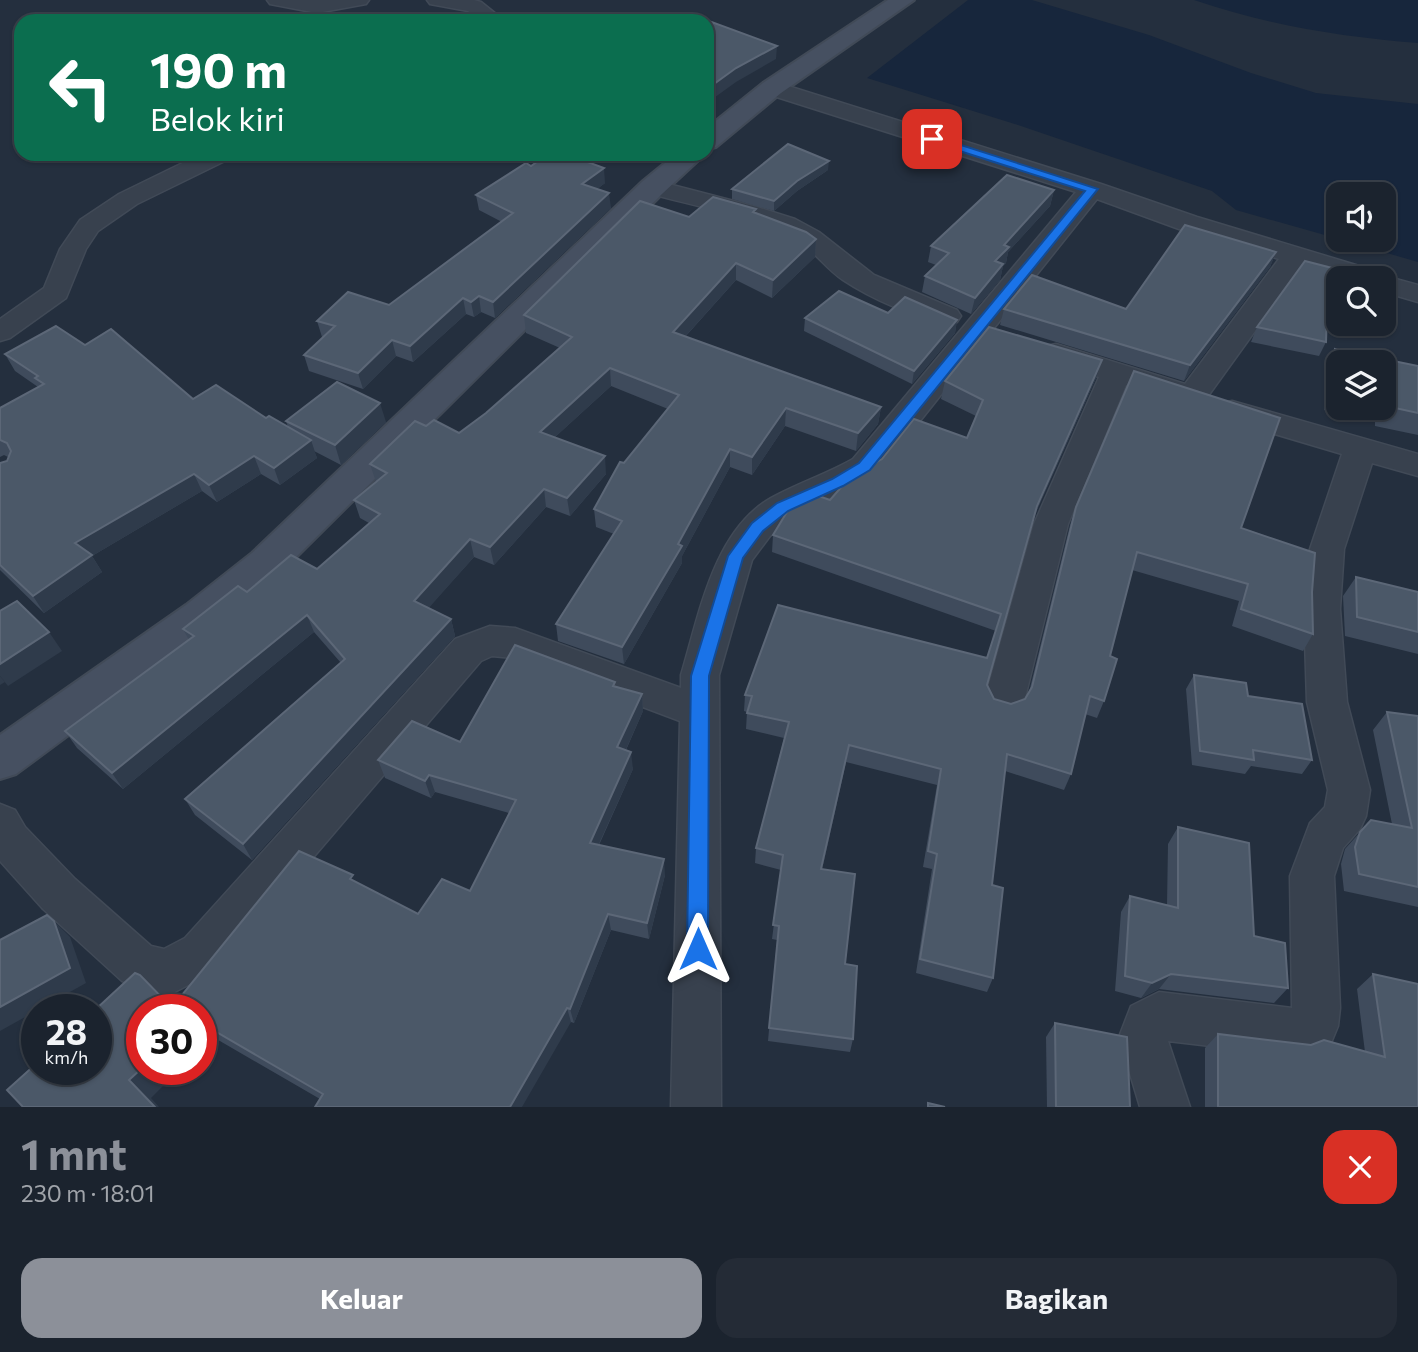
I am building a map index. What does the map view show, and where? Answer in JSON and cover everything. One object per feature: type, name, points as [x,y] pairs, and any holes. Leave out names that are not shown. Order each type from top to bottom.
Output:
[{"type":"street","points":[[277,0],[317,7],[359,0]]},
{"type":"street","points":[[437,0],[474,6],[486,14]]},
{"type":"street","points":[[714,134],[772,88],[903,0]]},
{"type":"street","points":[[772,88],[1092,189],[1188,223],[1331,266]]},
{"type":"street","points":[[0,332],[56,292],[73,249],[89,226],[128,198],[205,161]]},
{"type":"street","points":[[0,760],[200,616],[266,563],[682,161]]},
{"type":"street","points":[[653,187],[769,220],[801,232],[821,244],[853,274],[1003,337],[1360,450],[1418,465]]},
{"type":"street","points":[[696,1107],[700,676],[736,556],[758,527],[782,507],[838,483],[864,467],[1003,337],[1092,189]]},
{"type":"street","points":[[1192,396],[1296,255]]},
{"type":"street","points":[[1396,287],[1418,294]]},
{"type":"street","points":[[1004,702],[1051,524],[1117,371]]},
{"type":"street","points":[[1165,1107],[1143,1037],[1148,1023],[1159,1016],[1296,1031],[1314,1026],[1316,1008],[1312,876],[1325,837],[1345,816],[1349,790],[1327,702],[1322,609],[1327,550],[1360,450]]},
{"type":"street","points":[[0,823],[10,841],[59,894],[138,965],[167,973],[201,954],[468,650],[490,641],[515,643],[699,711]]},
{"type":"water","points":[[968,0],[1032,0],[1149,35],[1251,73],[1316,93],[1418,104],[1418,262],[1383,252],[1396,252],[1396,182],[1326,182],[1326,235],[1236,210],[1212,191],[1018,125],[867,78]]},
{"type":"water","points":[[1194,0],[1418,0],[1418,43],[1304,29]]},
{"type":"building","points":[[714,23],[777,46],[736,68],[714,84]]},
{"type":"building","points":[[788,144],[829,161],[797,181],[774,201],[732,189]]},
{"type":"building","points":[[538,161],[585,161],[604,168],[582,184],[609,193],[493,302],[479,296],[471,302],[463,298],[410,346],[392,340],[358,373],[304,355],[335,326],[317,321],[348,292],[389,305],[513,213],[476,195],[526,163],[531,166]]},
{"type":"building","points":[[1007,175],[1054,190],[1004,245],[1009,247],[995,261],[1003,264],[975,298],[925,276],[949,253],[931,246]]},
{"type":"building","points":[[713,197],[756,209],[753,212],[806,232],[816,239],[773,280],[736,263],[673,332],[881,407],[858,433],[786,408],[752,457],[730,449],[678,544],[682,546],[622,647],[556,624],[622,521],[594,509],[620,462],[624,463],[679,395],[610,368],[540,432],[605,456],[567,498],[544,489],[490,547],[470,539],[414,601],[451,619],[243,844],[185,799],[345,659],[307,615],[112,773],[65,731],[194,636],[183,629],[238,586],[247,592],[291,555],[317,569],[380,514],[354,500],[387,473],[370,464],[415,421],[426,426],[434,420],[459,433],[486,413],[572,337],[524,315],[640,201],[689,217]]},
{"type":"building","points":[[1185,225],[1276,252],[1190,365],[1004,309],[1032,275],[1126,309]]},
{"type":"building","points":[[1305,261],[1326,266],[1326,342],[1257,327]]},
{"type":"building","points":[[839,291],[888,313],[905,297],[957,320],[914,371],[805,318]]},
{"type":"building","points":[[56,326],[85,345],[111,329],[193,399],[216,385],[266,418],[269,416],[311,440],[274,468],[254,456],[209,485],[194,474],[75,543],[92,555],[33,596],[0,565],[0,463],[7,461],[11,451],[7,443],[0,440],[0,408],[44,384],[35,378],[38,376],[5,354]]},
{"type":"building","points":[[989,327],[1102,360],[1037,506],[987,685],[994,699],[1011,704],[1025,699],[1032,687],[1076,507],[1134,371],[1280,418],[1241,528],[1315,553],[1313,634],[1241,609],[1248,584],[1137,552],[1110,656],[1117,659],[1104,701],[1090,696],[1071,774],[1007,754],[992,885],[1003,888],[993,978],[920,959],[937,854],[928,851],[941,769],[849,745],[821,869],[855,874],[845,964],[857,966],[853,1039],[769,1028],[779,926],[773,925],[783,855],[756,848],[789,722],[747,713],[752,696],[745,695],[778,605],[987,658],[1001,614],[773,535],[790,507],[797,501],[813,494],[830,500],[850,477],[882,459],[914,419],[967,438],[983,400],[945,381]]},
{"type":"building","points":[[1396,361],[1418,366],[1418,413],[1396,408]]},
{"type":"building","points":[[337,382],[380,403],[335,445],[286,421]]},
{"type":"building","points":[[1356,577],[1418,592],[1418,632],[1357,617]]},
{"type":"building","points":[[17,601],[49,632],[0,664],[0,611]]},
{"type":"building","points":[[515,645],[615,682],[613,686],[642,694],[617,747],[631,752],[590,843],[664,859],[647,923],[608,914],[570,1009],[567,1008],[510,1107],[315,1107],[323,1094],[217,1032],[217,994],[183,994],[299,851],[353,875],[350,879],[418,914],[442,879],[470,891],[516,800],[429,775],[425,781],[378,760],[412,721],[460,742]]},
{"type":"building","points":[[1194,675],[1246,683],[1248,696],[1302,704],[1312,760],[1253,750],[1254,760],[1200,751]]},
{"type":"building","points":[[1387,712],[1418,716],[1418,887],[1359,874],[1355,847],[1360,832],[1371,820],[1412,828]]},
{"type":"building","points":[[1178,827],[1249,843],[1254,936],[1285,943],[1288,988],[1171,974],[1152,983],[1125,976],[1130,896],[1178,908]]},
{"type":"building","points":[[47,915],[54,921],[70,968],[0,1007],[0,940]]},
{"type":"building","points":[[135,973],[158,994],[126,994],[126,1085],[134,1085],[155,1107],[23,1107],[7,1090],[21,1077],[21,1085],[112,1085],[112,994]]},
{"type":"building","points":[[1373,974],[1418,984],[1418,1107],[1218,1107],[1218,1034],[1311,1045],[1324,1040],[1385,1057]]},
{"type":"building","points":[[1055,1023],[1127,1037],[1130,1107],[1056,1107]]},
{"type":"building","points":[[928,1103],[945,1107],[928,1107]]},
{"type":"route","points":[[698,949],[700,676],[736,556],[758,527],[782,507],[838,483],[864,467],[1092,189],[932,139]]}]
